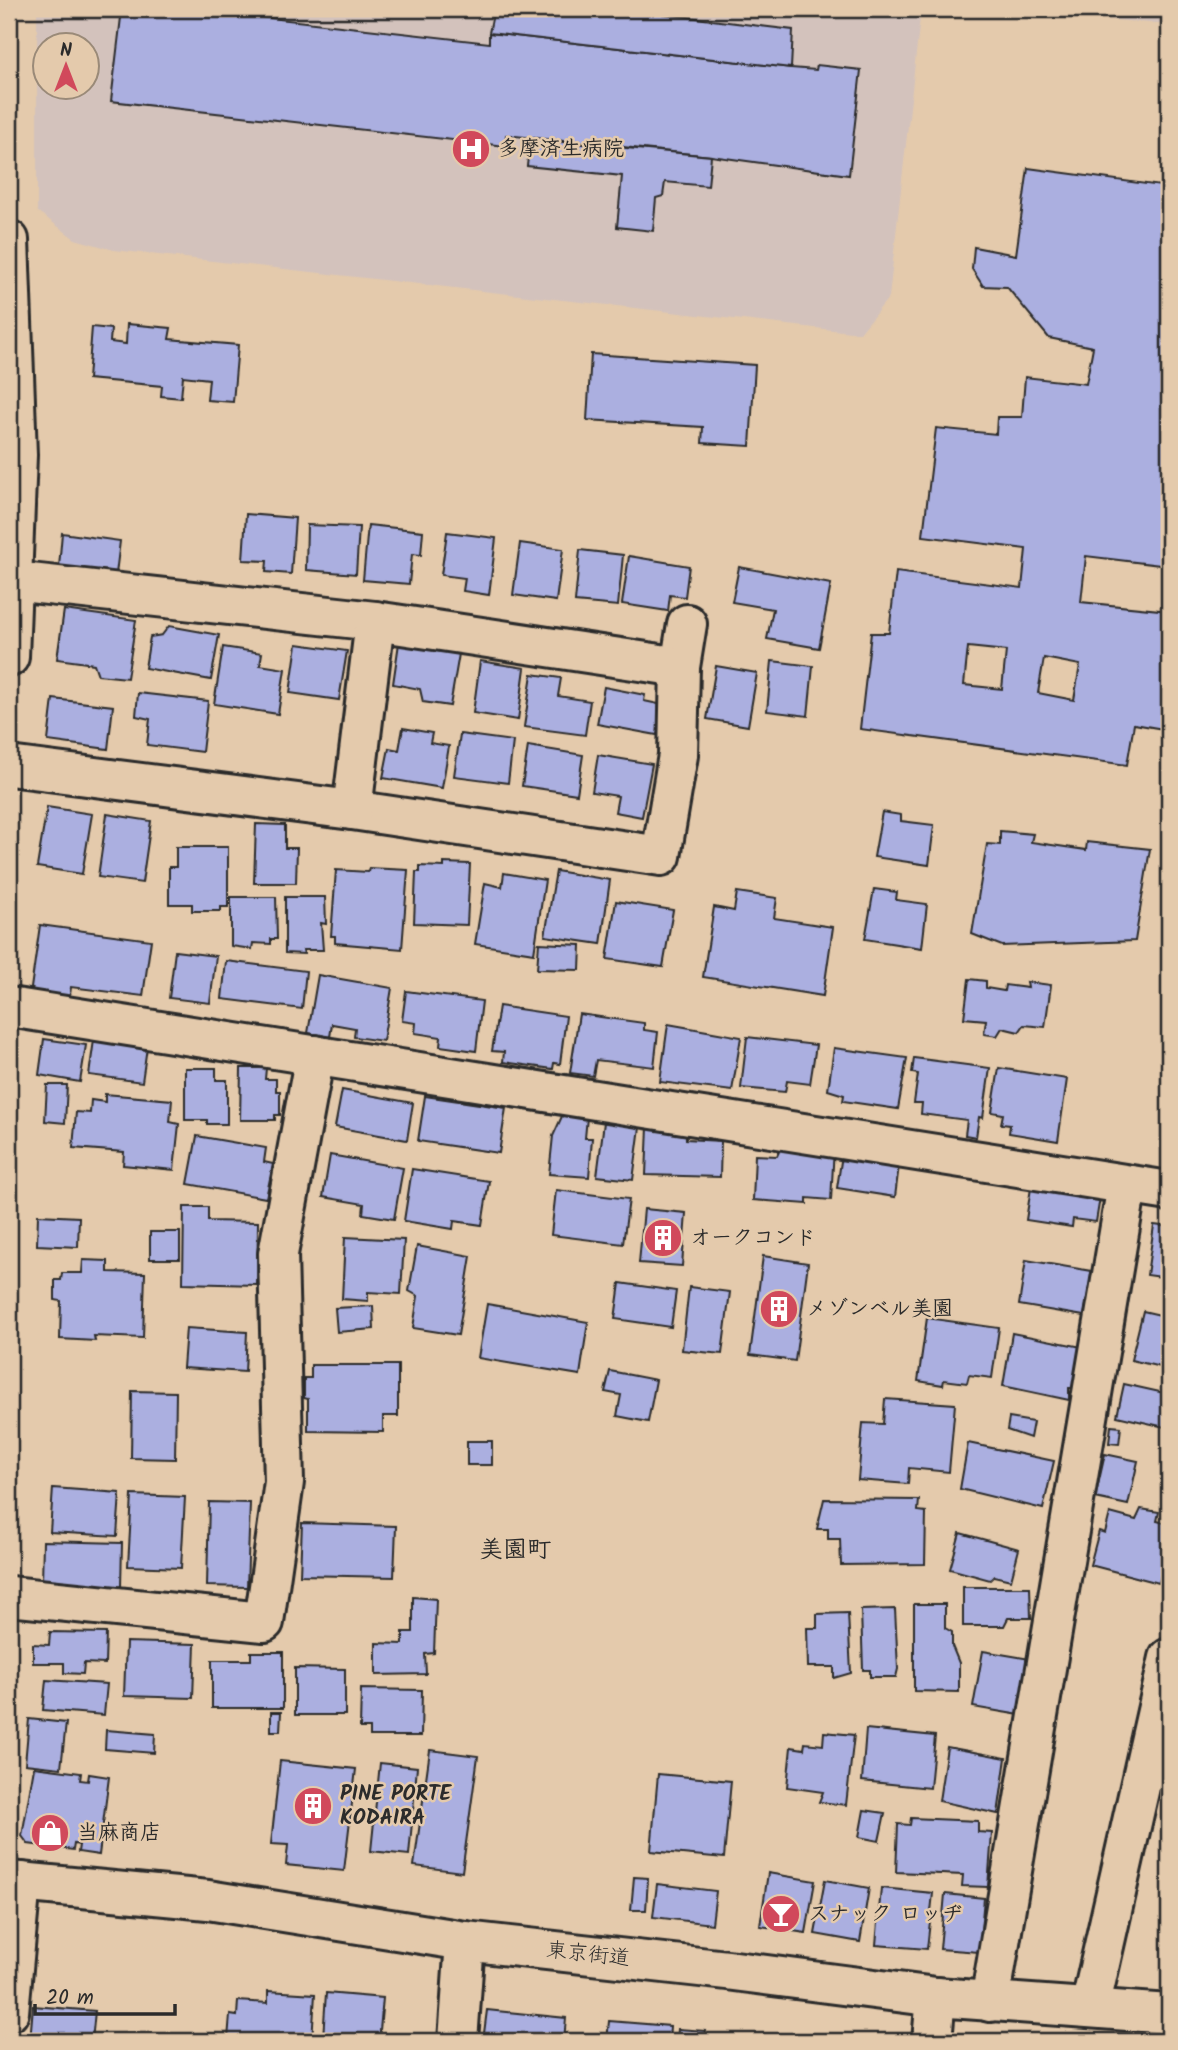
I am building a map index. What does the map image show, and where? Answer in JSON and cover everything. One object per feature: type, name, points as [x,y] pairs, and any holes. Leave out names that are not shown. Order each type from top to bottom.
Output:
[{"type":"street","points":[[9,240],[17,456],[9,657]]},
{"type":"street","points":[[12,581],[374,621],[680,667]]},
{"type":"street","points":[[352,810],[374,621]]},
{"type":"street","points":[[9,766],[352,810],[662,856],[678,755],[680,667],[687,624]]},
{"type":"street","points":[[9,1007],[1169,1192]]},
{"type":"street","points":[[9,1596],[264,1622],[284,1482],[278,1254],[315,1055]]},
{"type":"street","points":[[990,2002],[1127,1185]]},
{"type":"street","points":[[1090,2008],[1169,1658]]},
{"type":"street","points":[[9,2012],[15,1882]]},
{"type":"street","name":"東京街道","points":[[15,1882],[208,1900],[464,1941],[727,1970],[936,1997],[1169,2014]]},
{"type":"street","points":[[458,2041],[464,1941]]},
{"type":"street","points":[[932,2041],[936,1997]]},
{"type":"shaded area","name":"多摩済生病院","points":[[37,9],[921,9],[889,297],[860,333],[114,250],[75,239],[37,211],[37,102],[102,102],[102,32],[37,32]]},
{"type":"shaded area","points":[[998,9],[1169,9],[1169,19],[1159,24]]},
{"type":"building","points":[[122,9],[190,9],[489,43],[489,33],[791,68],[816,70],[817,65],[861,70],[849,175],[711,156],[506,135],[505,146],[111,101]]},
{"type":"building","points":[[494,9],[664,9],[663,14],[793,30],[791,68],[489,33]]},
{"type":"building","points":[[530,139],[711,156],[708,186],[665,182],[663,196],[656,198],[653,231],[617,227],[622,176],[527,166]]},
{"type":"building","points":[[1028,168],[1169,187],[1169,248],[1163,299],[1169,300],[1169,566],[1086,556],[1081,602],[1169,611],[1169,730],[1134,724],[1127,765],[860,729],[871,633],[889,633],[896,572],[1022,588],[1026,549],[923,536],[936,428],[996,434],[997,417],[1022,417],[1025,377],[1086,384],[1093,347],[1049,338],[1007,287],[983,286],[972,269],[974,247],[1016,255]],"holes":[[[968,647],[1006,651],[1002,689],[964,685]],[[1044,658],[1080,665],[1074,700],[1038,693]]]},
{"type":"building","points":[[127,324],[171,328],[169,339],[238,345],[233,402],[207,400],[209,379],[183,376],[181,398],[161,396],[162,386],[88,379],[92,327],[111,329],[110,342],[126,344]]},
{"type":"building","points":[[591,354],[755,365],[750,446],[702,443],[703,427],[587,420]]},
{"type":"building","points":[[246,514],[295,518],[291,574],[266,572],[267,561],[243,560]]},
{"type":"building","points":[[307,525],[359,527],[356,574],[306,570]]},
{"type":"building","points":[[368,525],[423,531],[421,555],[412,554],[409,584],[363,580]]},
{"type":"building","points":[[447,532],[496,538],[489,595],[463,591],[465,578],[441,575]]},
{"type":"building","points":[[62,533],[120,541],[116,574],[59,567]]},
{"type":"building","points":[[520,543],[563,549],[556,601],[513,595]]},
{"type":"building","points":[[580,550],[623,555],[618,606],[575,602]]},
{"type":"building","points":[[629,556],[689,566],[685,597],[670,595],[668,611],[622,604]]},
{"type":"building","points":[[739,567],[831,584],[819,648],[767,639],[773,609],[732,602]]},
{"type":"building","points":[[64,610],[136,620],[127,678],[98,675],[94,664],[57,659]]},
{"type":"building","points":[[169,626],[219,635],[211,680],[145,668],[150,637],[162,635]]},
{"type":"building","points":[[399,643],[459,654],[450,706],[423,702],[420,689],[393,684]]},
{"type":"building","points":[[297,644],[347,651],[339,700],[290,693]]},
{"type":"building","points":[[223,647],[262,653],[260,665],[285,669],[278,714],[214,704]]},
{"type":"building","points":[[480,661],[525,668],[518,720],[473,713]]},
{"type":"building","points":[[772,661],[813,666],[808,716],[767,711]]},
{"type":"building","points":[[716,666],[757,673],[748,726],[707,719]]},
{"type":"building","points":[[532,674],[561,678],[558,696],[590,701],[585,735],[524,727]]},
{"type":"building","points":[[604,687],[645,695],[644,701],[663,705],[657,735],[597,724]]},
{"type":"building","points":[[138,693],[208,701],[202,752],[147,745],[150,719],[136,716]]},
{"type":"building","points":[[53,699],[113,706],[108,749],[48,741]]},
{"type":"building","points":[[403,728],[432,733],[430,743],[449,746],[442,788],[383,778],[389,748],[399,750]]},
{"type":"building","points":[[460,734],[513,741],[508,783],[454,776]]},
{"type":"building","points":[[528,746],[583,755],[577,794],[522,786]]},
{"type":"building","points":[[598,755],[652,764],[642,817],[615,812],[618,796],[592,792]]},
{"type":"building","points":[[47,807],[92,814],[82,874],[37,867]]},
{"type":"building","points":[[882,812],[901,815],[901,821],[934,825],[929,865],[874,857]]},
{"type":"building","points":[[107,814],[151,821],[142,883],[98,877]]},
{"type":"building","points":[[256,824],[285,825],[285,848],[297,848],[296,883],[254,883]]},
{"type":"building","points":[[1000,831],[1033,834],[1031,842],[1086,850],[1087,842],[1150,849],[1135,941],[1002,946],[972,934],[987,844],[1000,845]]},
{"type":"building","points":[[176,847],[228,847],[228,907],[221,907],[221,911],[192,911],[192,904],[169,904],[169,867],[176,867]]},
{"type":"building","points":[[444,863],[470,864],[467,925],[414,923],[416,872],[420,872],[420,866],[444,867]]},
{"type":"building","points":[[369,868],[408,870],[402,949],[335,943],[335,936],[331,936],[336,870],[368,872]]},
{"type":"building","points":[[556,871],[610,880],[601,944],[545,936]]},
{"type":"building","points":[[504,873],[545,880],[534,953],[475,944],[485,883],[502,887]]},
{"type":"building","points":[[874,889],[897,892],[896,900],[927,904],[922,948],[865,939]]},
{"type":"building","points":[[737,892],[777,898],[774,918],[833,927],[823,996],[703,977],[714,907],[734,911]]},
{"type":"building","points":[[231,897],[276,897],[277,939],[271,939],[271,944],[253,943],[252,949],[231,946]]},
{"type":"building","points":[[285,897],[325,897],[326,924],[321,923],[323,950],[303,950],[304,954],[285,953]]},
{"type":"building","points":[[616,901],[673,910],[663,967],[607,959]]},
{"type":"building","points":[[40,925],[151,940],[143,996],[71,987],[69,1003],[47,1000],[31,988]]},
{"type":"building","points":[[539,943],[581,945],[580,970],[537,969]]},
{"type":"building","points":[[175,951],[216,956],[210,1003],[169,998]]},
{"type":"building","points":[[226,961],[306,971],[302,1009],[222,999]]},
{"type":"building","points":[[318,975],[392,988],[383,1041],[354,1037],[355,1028],[332,1024],[330,1037],[308,1033]]},
{"type":"building","points":[[969,979],[986,981],[986,988],[1004,991],[1005,985],[1028,988],[1027,982],[1051,985],[1045,1027],[1024,1025],[1019,1032],[1002,1028],[997,1036],[984,1034],[986,1020],[964,1018]]},
{"type":"building","points":[[406,991],[482,1001],[476,1051],[440,1046],[441,1037],[415,1033],[416,1023],[402,1021]]},
{"type":"building","points":[[499,1006],[566,1016],[560,1064],[554,1063],[553,1069],[503,1062],[504,1052],[492,1051]]},
{"type":"building","points":[[579,1014],[644,1023],[644,1030],[658,1032],[654,1067],[596,1060],[593,1076],[570,1073]]},
{"type":"building","points":[[668,1024],[741,1037],[732,1091],[660,1082]]},
{"type":"building","points":[[747,1037],[816,1045],[810,1084],[787,1081],[785,1092],[741,1088]]},
{"type":"building","points":[[44,1039],[86,1045],[80,1082],[39,1075]]},
{"type":"building","points":[[94,1040],[147,1047],[142,1082],[89,1075]]},
{"type":"building","points":[[834,1048],[907,1058],[898,1109],[843,1101],[844,1095],[828,1090]]},
{"type":"building","points":[[914,1058],[990,1068],[983,1118],[979,1117],[976,1137],[965,1135],[967,1120],[921,1114],[922,1103],[914,1103],[918,1074],[912,1073]]},
{"type":"building","points":[[185,1068],[216,1068],[216,1080],[227,1080],[227,1124],[185,1120]]},
{"type":"building","points":[[241,1068],[266,1068],[265,1079],[276,1079],[276,1091],[280,1091],[280,1115],[275,1115],[275,1120],[240,1120]]},
{"type":"building","points":[[999,1068],[1067,1079],[1058,1141],[1009,1133],[1010,1125],[1001,1124],[1003,1114],[992,1112]]},
{"type":"building","points":[[47,1085],[67,1085],[65,1123],[45,1121]]},
{"type":"building","points":[[342,1090],[413,1103],[407,1140],[335,1127]]},
{"type":"building","points":[[105,1094],[172,1100],[170,1122],[179,1124],[174,1170],[123,1165],[124,1152],[73,1148],[76,1112],[90,1113],[91,1100],[105,1102]]},
{"type":"building","points":[[425,1096],[506,1108],[499,1153],[418,1141]]},
{"type":"building","points":[[563,1114],[587,1117],[585,1138],[592,1138],[589,1177],[549,1174],[553,1136]]},
{"type":"building","points":[[604,1122],[640,1127],[633,1180],[597,1176]]},
{"type":"building","points":[[648,1127],[686,1128],[686,1139],[721,1141],[720,1177],[646,1175]]},
{"type":"building","points":[[197,1136],[266,1148],[264,1162],[273,1164],[266,1198],[188,1184]]},
{"type":"building","points":[[782,1145],[834,1148],[831,1200],[807,1198],[807,1204],[753,1200],[755,1155],[777,1156]]},
{"type":"building","points":[[843,1148],[900,1157],[895,1197],[837,1188]]},
{"type":"building","points":[[330,1155],[403,1168],[394,1219],[363,1214],[364,1204],[323,1197]]},
{"type":"building","points":[[412,1169],[489,1181],[482,1225],[454,1221],[453,1229],[404,1221]]},
{"type":"building","points":[[1033,1175],[1102,1185],[1096,1222],[1073,1219],[1072,1227],[1026,1220]]},
{"type":"building","points":[[556,1190],[629,1199],[623,1244],[551,1235]]},
{"type":"building","points":[[184,1207],[208,1207],[208,1221],[258,1222],[257,1285],[183,1283]]},
{"type":"building","name":"オークコンド","points":[[644,1209],[686,1213],[682,1266],[639,1263]]},
{"type":"building","points":[[38,1215],[79,1217],[78,1247],[37,1245]]},
{"type":"building","points":[[1154,1225],[1169,1227],[1169,1278],[1147,1275]]},
{"type":"building","points":[[150,1232],[180,1232],[180,1259],[150,1259]]},
{"type":"building","points":[[345,1237],[404,1240],[401,1294],[368,1292],[368,1301],[342,1299]]},
{"type":"building","points":[[417,1246],[471,1256],[458,1335],[413,1328],[418,1296],[409,1291]]},
{"type":"building","name":"メゾンベル美園","points":[[763,1256],[808,1263],[795,1361],[750,1355]]},
{"type":"building","points":[[83,1260],[108,1261],[108,1272],[145,1273],[143,1338],[94,1336],[95,1341],[60,1339],[61,1301],[55,1300],[55,1280],[61,1280],[62,1273],[82,1273]]},
{"type":"building","points":[[1026,1260],[1092,1271],[1084,1316],[1019,1305]]},
{"type":"building","points":[[620,1283],[676,1291],[671,1327],[615,1319]]},
{"type":"building","points":[[689,1287],[730,1292],[722,1354],[682,1350]]},
{"type":"building","points":[[487,1304],[588,1322],[580,1375],[478,1358]]},
{"type":"building","points":[[373,1306],[374,1329],[337,1332],[335,1308]]},
{"type":"building","points":[[1143,1311],[1169,1317],[1169,1369],[1131,1360]]},
{"type":"building","points":[[927,1318],[999,1328],[992,1378],[969,1375],[967,1383],[944,1380],[943,1385],[918,1381]]},
{"type":"building","points":[[186,1328],[247,1332],[245,1372],[183,1368]]},
{"type":"building","points":[[1012,1333],[1082,1347],[1078,1388],[1069,1388],[1069,1400],[1003,1386]]},
{"type":"building","points":[[311,1365],[398,1365],[398,1416],[383,1416],[383,1432],[308,1431],[308,1399],[304,1398],[304,1378],[311,1378]]},
{"type":"building","points":[[610,1371],[656,1380],[648,1422],[617,1416],[621,1395],[605,1392]]},
{"type":"building","points":[[1124,1384],[1169,1394],[1169,1428],[1117,1416]]},
{"type":"building","points":[[132,1391],[176,1392],[175,1459],[131,1458]]},
{"type":"building","points":[[885,1399],[955,1404],[949,1472],[909,1468],[908,1484],[858,1480],[863,1423],[883,1424]]},
{"type":"building","points":[[1009,1418],[1033,1422],[1030,1438],[1007,1430]]},
{"type":"building","points":[[1111,1426],[1121,1427],[1119,1444],[1109,1443]]},
{"type":"building","points":[[467,1441],[492,1441],[492,1465],[467,1465]]},
{"type":"building","points":[[968,1443],[1054,1461],[1043,1509],[960,1489]]},
{"type":"building","points":[[1105,1454],[1138,1461],[1128,1505],[1095,1498]]},
{"type":"building","points":[[53,1488],[120,1493],[117,1536],[50,1532]]},
{"type":"building","points":[[132,1495],[185,1497],[181,1568],[128,1566]]},
{"type":"building","points":[[824,1499],[919,1500],[918,1511],[926,1512],[925,1564],[841,1565],[840,1539],[828,1539],[828,1529],[817,1529]]},
{"type":"building","points":[[209,1502],[250,1503],[247,1587],[207,1586]]},
{"type":"building","points":[[1141,1509],[1159,1512],[1157,1521],[1169,1524],[1169,1542],[1159,1583],[1090,1565],[1099,1531],[1105,1533],[1110,1513],[1136,1520]]},
{"type":"building","points":[[302,1523],[396,1526],[394,1577],[300,1575]]},
{"type":"building","points":[[960,1533],[1019,1549],[1011,1580],[994,1576],[990,1580],[950,1569]]},
{"type":"building","points":[[43,1541],[122,1543],[121,1587],[42,1584]]},
{"type":"building","points":[[963,1587],[1030,1587],[1031,1618],[1008,1618],[1004,1626],[963,1626]]},
{"type":"building","points":[[413,1597],[436,1599],[434,1653],[425,1654],[426,1674],[376,1675],[376,1643],[403,1644],[403,1632],[413,1632]]},
{"type":"building","points":[[914,1604],[945,1604],[945,1628],[952,1632],[952,1646],[959,1663],[959,1692],[914,1691]]},
{"type":"building","points":[[895,1609],[898,1669],[896,1677],[870,1677],[870,1670],[863,1670],[861,1610]]},
{"type":"building","points":[[848,1613],[851,1673],[834,1678],[834,1667],[808,1667],[807,1628],[817,1628],[817,1614]]},
{"type":"building","points":[[50,1632],[106,1633],[105,1664],[84,1663],[83,1674],[64,1673],[64,1663],[33,1663],[33,1644],[49,1645]]},
{"type":"building","points":[[126,1642],[195,1644],[193,1698],[124,1696]]},
{"type":"building","points":[[983,1651],[1030,1659],[1020,1715],[973,1707]]},
{"type":"building","points":[[251,1652],[283,1652],[283,1708],[212,1708],[212,1660],[251,1660]]},
{"type":"building","points":[[295,1668],[345,1669],[345,1715],[295,1715]]},
{"type":"building","points":[[46,1680],[107,1684],[104,1715],[43,1710]]},
{"type":"building","points":[[361,1689],[422,1690],[421,1736],[370,1736],[370,1728],[360,1728]]},
{"type":"building","points":[[271,1712],[281,1712],[280,1731],[271,1731]]},
{"type":"building","points":[[29,1719],[66,1723],[61,1768],[25,1764]]},
{"type":"building","points":[[866,1729],[935,1736],[930,1788],[862,1781]]},
{"type":"building","points":[[106,1730],[155,1734],[154,1753],[105,1749]]},
{"type":"building","points":[[824,1732],[854,1735],[846,1805],[819,1802],[823,1792],[787,1787],[791,1747],[804,1749],[805,1743],[823,1745]]},
{"type":"building","points":[[947,1747],[1006,1758],[998,1814],[939,1801]]},
{"type":"building","points":[[430,1750],[478,1756],[462,1872],[414,1866]]},
{"type":"building","name":"PINE PORTE KODAIRA","points":[[280,1761],[356,1769],[344,1871],[286,1865],[288,1845],[271,1844]]},
{"type":"building","points":[[380,1763],[417,1767],[409,1855],[371,1851]]},
{"type":"building","points":[[34,1767],[81,1773],[80,1780],[88,1781],[89,1774],[109,1777],[99,1855],[78,1852],[79,1845],[74,1844],[73,1850],[28,1844],[22,1836]]},
{"type":"building","points":[[658,1774],[731,1781],[724,1858],[651,1851]]},
{"type":"building","points":[[864,1810],[885,1813],[879,1841],[859,1837]]},
{"type":"building","points":[[911,1818],[978,1821],[978,1832],[992,1833],[988,1887],[962,1886],[963,1875],[896,1872],[898,1824],[910,1825]]},
{"type":"building","points":[[768,1873],[815,1881],[806,1933],[760,1926]]},
{"type":"building","points":[[634,1877],[648,1878],[646,1910],[631,1910]]},
{"type":"building","points":[[825,1880],[869,1888],[860,1942],[815,1934]]},
{"type":"building","points":[[657,1884],[716,1891],[712,1924],[653,1917]]},
{"type":"building","points":[[881,1888],[933,1893],[927,1949],[876,1945]]},
{"type":"building","points":[[945,1894],[984,1898],[979,1952],[940,1949]]},
{"type":"building","points":[[268,1991],[315,1994],[312,2041],[201,2041],[201,2037],[228,2039],[230,2015],[237,2016],[238,2001],[268,2003]]},
{"type":"building","points":[[326,1993],[383,1998],[379,2041],[323,2038]]},
{"type":"building","points":[[33,2006],[95,2011],[92,2041],[30,2041]]},
{"type":"building","points":[[487,2010],[566,2018],[564,2041],[483,2041]]},
{"type":"building","points":[[609,2021],[670,2026],[669,2041],[607,2041]]},
{"type":"building","points":[[678,2029],[705,2031],[704,2041],[677,2041]]},
{"type":"place","name":"多摩済生病院","points":[[471,149]]},
{"type":"place","name":"オークコンド","points":[[663,1238]]},
{"type":"place","name":"メゾンベル美園","points":[[779,1309]]},
{"type":"place","name":"PINE PORTE KODAIRA","points":[[313,1806]]},
{"type":"place","name":"当麻商店","points":[[50,1833]]},
{"type":"place","name":"スナック ロッヂ","points":[[781,1914]]},
{"type":"district","name":"美園町","points":[[515,1550]]}]
